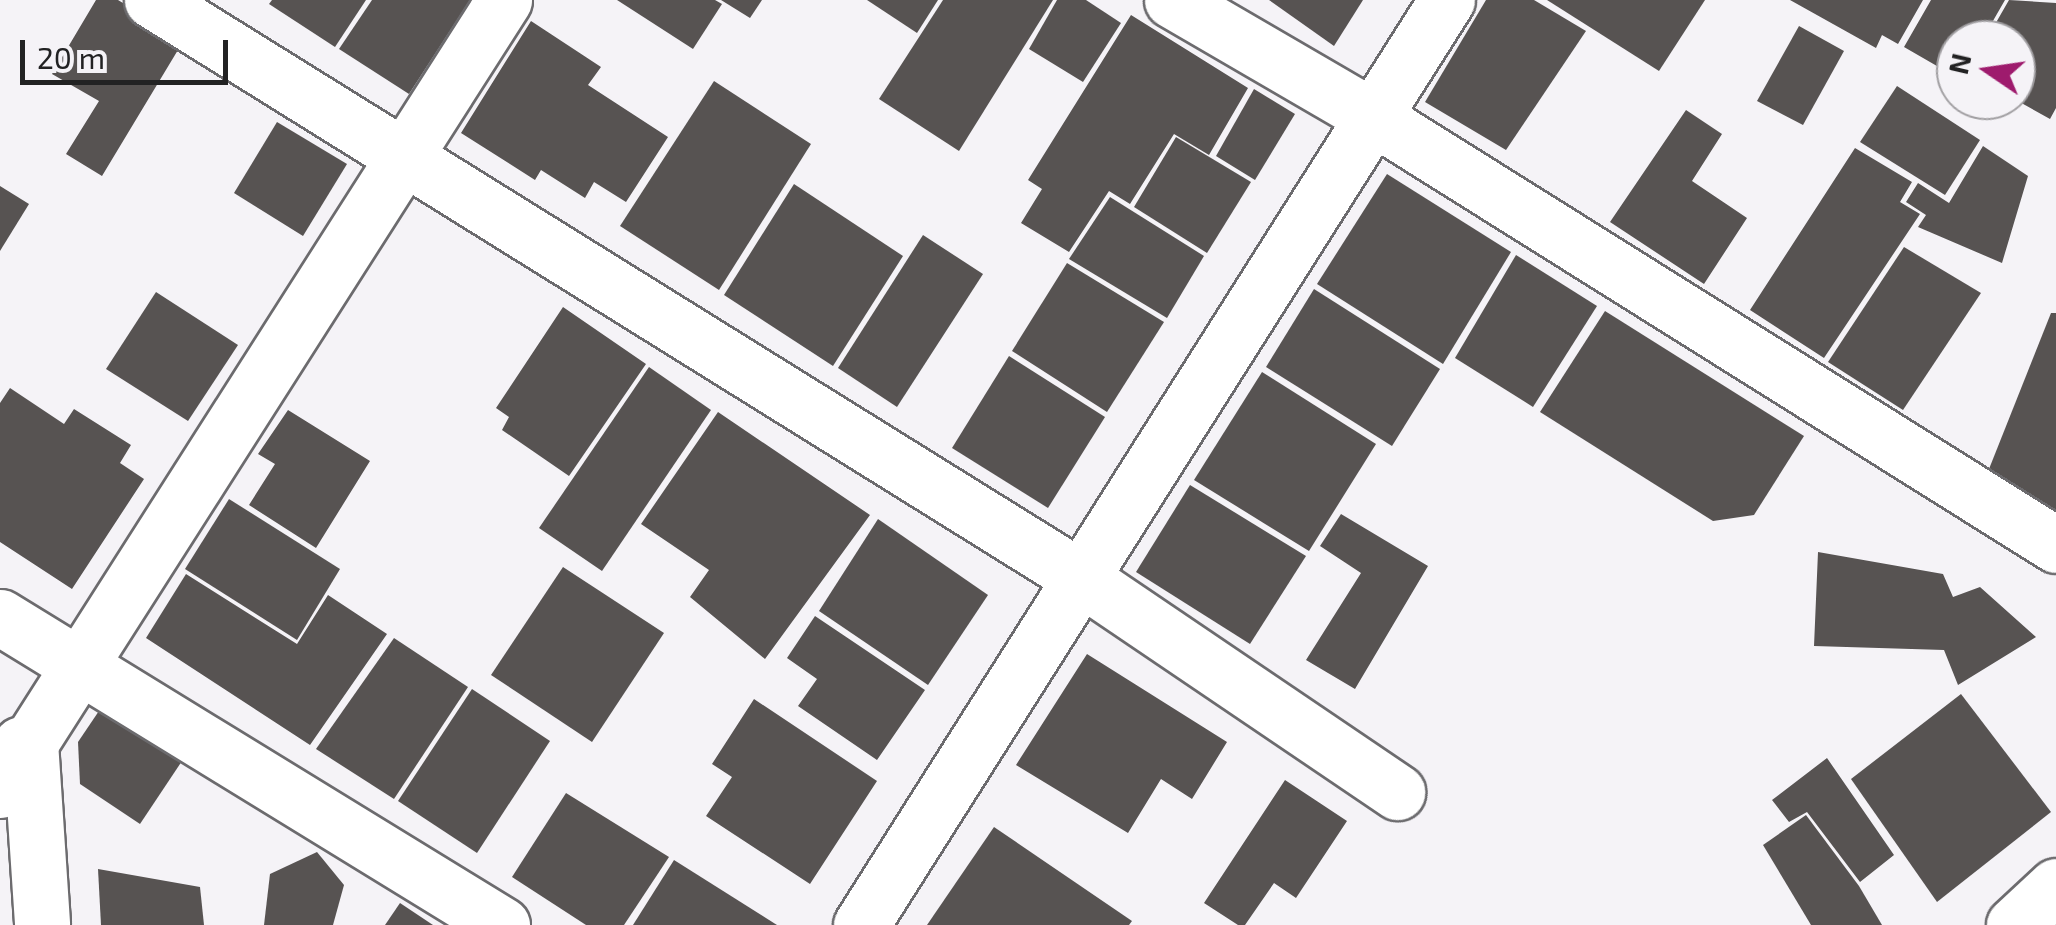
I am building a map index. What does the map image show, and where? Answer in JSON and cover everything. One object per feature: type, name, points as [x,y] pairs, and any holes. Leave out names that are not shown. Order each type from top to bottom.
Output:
[{"type":"street","points":[[152,0],[408,155],[1080,578],[1397,792]]},
{"type":"street","points":[[0,790],[15,746],[78,667],[504,0]]},
{"type":"street","points":[[1172,0],[1373,117],[2056,545]]},
{"type":"street","points":[[861,925],[1447,0]]},
{"type":"street","points":[[0,618],[502,925]]},
{"type":"street","points":[[15,746],[42,925]]},
{"type":"street","points":[[2014,925],[2056,886]]},
{"type":"building","points":[[96,0],[118,0],[184,40],[102,176],[66,154],[99,101],[52,74]]},
{"type":"building","points":[[272,0],[366,0],[335,47],[269,4]]},
{"type":"building","points":[[372,0],[470,0],[409,94],[339,49]]},
{"type":"building","points":[[617,0],[715,0],[722,4],[693,49]]},
{"type":"building","points":[[721,0],[762,0],[750,18]]},
{"type":"building","points":[[867,0],[938,0],[917,33]]},
{"type":"building","points":[[943,0],[1053,0],[959,151],[879,99]]},
{"type":"building","points":[[1057,0],[1086,0],[1121,23],[1083,82],[1029,49]]},
{"type":"building","points":[[1269,0],[1363,0],[1334,46]]},
{"type":"building","points":[[1486,0],[1534,0],[1586,31],[1506,150],[1425,102]]},
{"type":"building","points":[[1547,0],[1705,0],[1659,71]]},
{"type":"building","points":[[1790,0],[1923,0],[1898,44],[1882,35],[1876,48]]},
{"type":"building","points":[[1931,0],[2005,0],[1994,20],[1936,20],[1936,65],[1904,47]]},
{"type":"building","points":[[2009,0],[2056,3],[2056,108],[2050,119],[2036,111],[2036,20],[1998,20]]},
{"type":"building","points":[[1131,15],[1248,88],[1209,155],[1174,134],[1130,204],[1109,191],[1069,252],[1021,223],[1042,189],[1028,180]]},
{"type":"building","points":[[531,21],[601,67],[588,85],[668,137],[626,202],[594,182],[585,198],[541,170],[535,180],[461,133]]},
{"type":"building","points":[[1799,26],[1844,51],[1803,125],[1757,101]]},
{"type":"building","points":[[714,81],[811,144],[719,290],[620,226]]},
{"type":"building","points":[[1897,86],[1936,111],[1936,120],[1949,120],[1980,140],[1945,195],[1860,142]]},
{"type":"building","points":[[1254,89],[1295,114],[1255,180],[1216,156]]},
{"type":"building","points":[[1686,110],[1722,134],[1692,181],[1747,218],[1704,284],[1610,222]]},
{"type":"building","points":[[277,122],[347,164],[303,236],[234,193]]},
{"type":"building","points":[[1176,137],[1251,182],[1207,253],[1134,207]]},
{"type":"building","points":[[1983,146],[2028,176],[2002,263],[1918,227],[1926,215],[1906,202],[1918,183],[1949,203]]},
{"type":"building","points":[[1855,148],[1912,182],[1900,202],[1920,214],[1824,358],[1750,310]]},
{"type":"building","points":[[1387,174],[1511,252],[1443,364],[1317,284]]},
{"type":"building","points":[[794,184],[903,256],[833,366],[724,295]]},
{"type":"building","points":[[0,186],[29,204],[0,251]]},
{"type":"building","points":[[1110,197],[1204,256],[1167,318],[1069,259]]},
{"type":"building","points":[[923,235],[983,274],[897,407],[838,368]]},
{"type":"building","points":[[1904,247],[1981,293],[1903,410],[1828,362]]},
{"type":"building","points":[[1516,255],[1597,306],[1533,407],[1455,358]]},
{"type":"building","points":[[1067,263],[1164,322],[1107,412],[1012,351]]},
{"type":"building","points":[[1314,289],[1440,369],[1392,446],[1266,367]]},
{"type":"building","points":[[156,292],[238,345],[188,421],[106,369]]},
{"type":"building","points":[[563,307],[646,364],[569,476],[502,430],[509,417],[496,408]]},
{"type":"building","points":[[1605,311],[1804,436],[1754,515],[1713,521],[1540,412]]},
{"type":"building","points":[[2051,313],[2056,313],[2056,512],[1989,469]]},
{"type":"building","points":[[1009,356],[1105,417],[1048,508],[952,448]]},
{"type":"building","points":[[649,367],[711,410],[602,571],[539,528]]},
{"type":"building","points":[[1262,372],[1376,444],[1309,551],[1194,480]]},
{"type":"building","points":[[10,388],[64,424],[74,409],[131,445],[120,463],[144,479],[72,589],[0,542],[0,403]]},
{"type":"building","points":[[288,410],[370,461],[316,548],[249,505],[275,464],[258,454]]},
{"type":"building","points":[[718,412],[870,515],[765,659],[690,597],[709,570],[641,524]]},
{"type":"building","points":[[1190,485],[1306,556],[1250,644],[1136,572]]},
{"type":"building","points":[[229,499],[340,569],[297,640],[185,569]]},
{"type":"building","points":[[1341,514],[1428,566],[1355,689],[1306,660],[1361,573],[1320,546]]},
{"type":"building","points":[[878,519],[988,595],[928,685],[819,611]]},
{"type":"building","points":[[1818,552],[1943,574],[1953,597],[1980,587],[2036,637],[1958,685],[1944,650],[1814,646]]},
{"type":"building","points":[[563,567],[664,633],[592,742],[491,675]]},
{"type":"building","points":[[186,574],[297,644],[328,595],[387,634],[310,745],[146,638]]},
{"type":"building","points":[[815,616],[925,690],[877,760],[798,706],[817,679],[787,658]]},
{"type":"building","points":[[394,638],[468,687],[394,799],[316,749]]},
{"type":"building","points":[[1087,654],[1227,742],[1192,799],[1161,779],[1128,833],[1016,765]]},
{"type":"building","points":[[472,689],[550,741],[477,853],[398,801]]},
{"type":"building","points":[[1961,694],[2051,812],[1937,902],[1851,779]]},
{"type":"building","points":[[754,699],[877,781],[810,884],[706,816],[732,777],[712,764]]},
{"type":"building","points":[[105,702],[186,755],[140,824],[80,784],[78,742]]},
{"type":"building","points":[[1827,758],[1894,855],[1860,882],[1807,812],[1789,822],[1772,800]]},
{"type":"building","points":[[1285,780],[1347,821],[1296,898],[1274,883],[1245,925],[1238,925],[1204,903]]},
{"type":"building","points":[[566,793],[669,857],[624,925],[586,925],[512,877]]},
{"type":"building","points":[[1806,815],[1859,886],[1882,925],[1811,925],[1763,845]]},
{"type":"building","points":[[994,827],[1132,921],[1129,925],[927,925]]},
{"type":"building","points":[[317,852],[344,885],[333,925],[264,925],[270,874]]},
{"type":"building","points":[[674,860],[777,925],[633,925]]},
{"type":"building","points":[[98,869],[200,887],[204,925],[101,925]]},
{"type":"building","points":[[400,903],[433,925],[385,925]]}]
